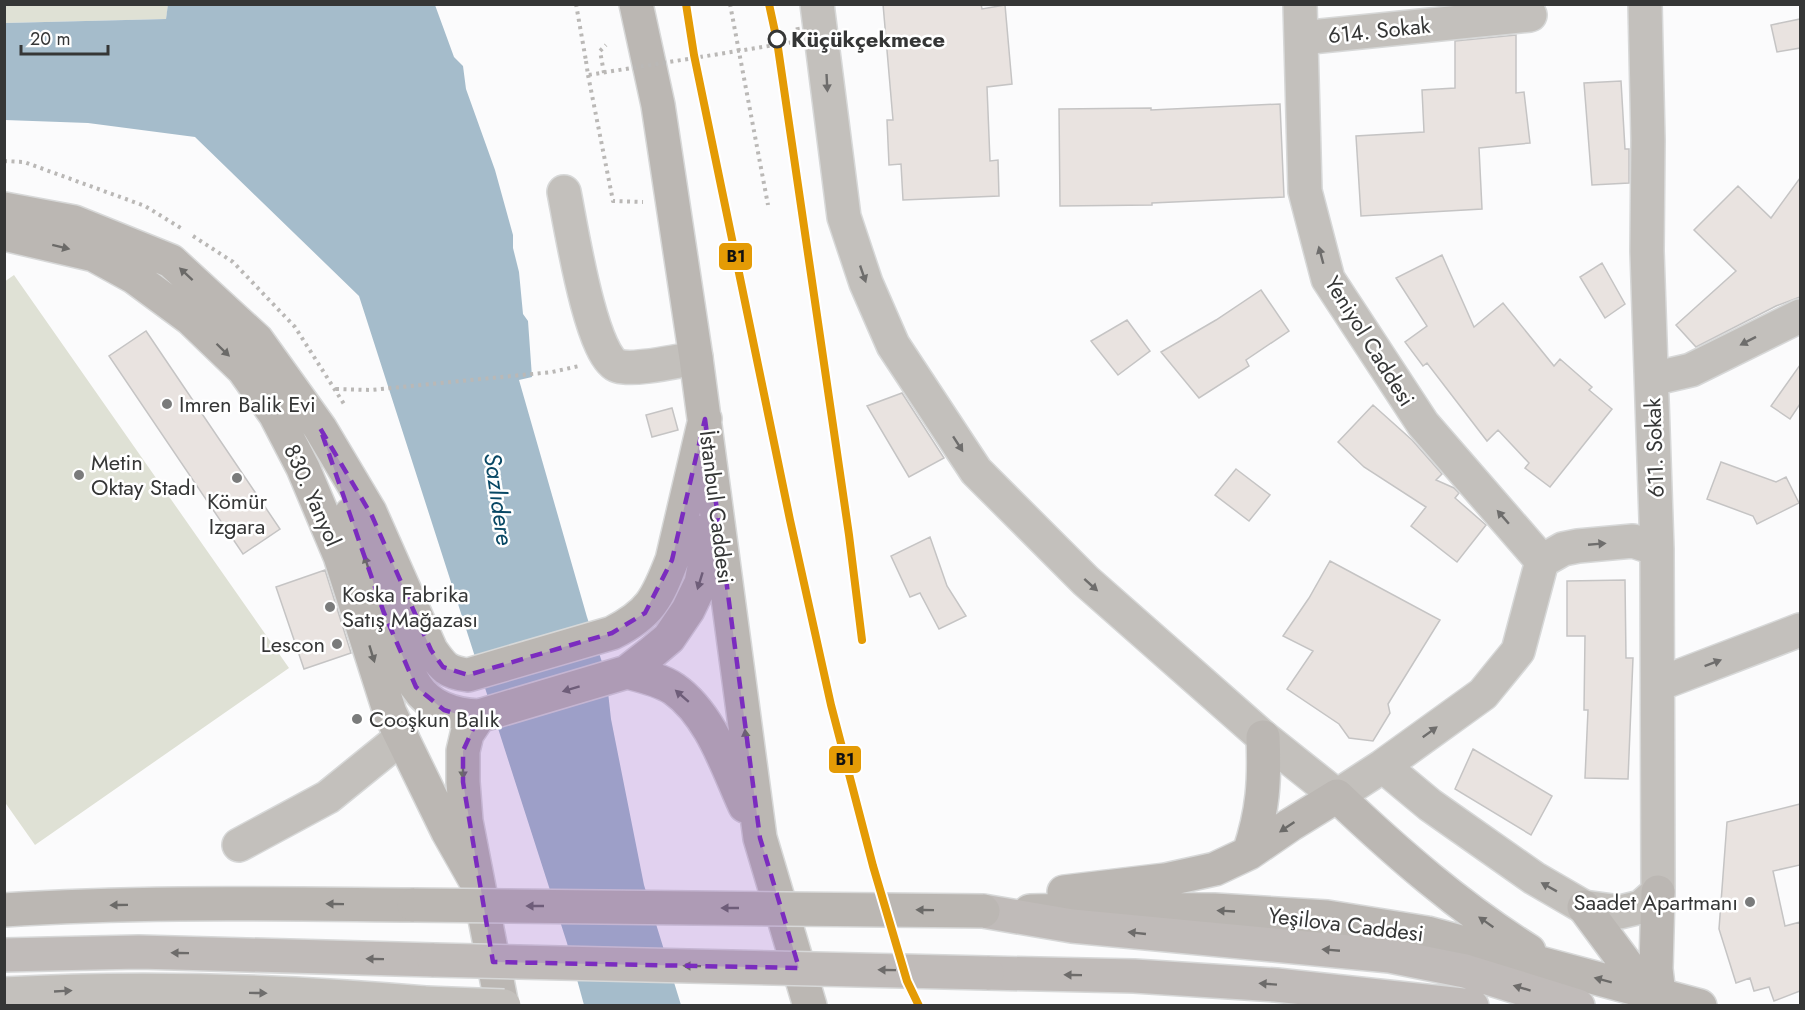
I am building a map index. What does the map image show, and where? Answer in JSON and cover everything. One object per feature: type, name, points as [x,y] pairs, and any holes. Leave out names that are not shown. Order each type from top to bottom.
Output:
[{"type":"highway","points":[[983,911],[1072,927],[1389,956],[1465,971],[1578,1005]]},
{"type":"highway","points":[[4,956],[139,952],[1134,976],[1276,985],[1472,1005]]},
{"type":"main road","name":"İstanbul Caddesi","points":[[636,4],[658,105],[696,358],[760,838],[810,1005]]},
{"type":"main road","name":"830. Yanyol","points":[[4,209],[74,222],[171,261],[257,340],[320,428]]},
{"type":"main road","name":"830. Yanyol","points":[[4,234],[94,255],[134,276],[191,319],[243,369],[275,414],[303,468],[340,556],[390,712],[448,832],[478,885]]},
{"type":"main road","points":[[320,428],[370,512],[430,650],[443,667],[454,673],[468,675],[612,633],[645,613],[665,580],[672,560],[705,419]]},
{"type":"main road","points":[[320,428],[384,613],[416,687],[444,710],[462,716],[479,716],[627,672],[669,638],[688,610],[701,583],[707,552],[705,419]]},
{"type":"main road","points":[[627,672],[651,678],[673,688],[696,708],[713,738],[760,838]]},
{"type":"main road","points":[[479,716],[467,734],[463,751],[466,821],[503,1005]]},
{"type":"main road","points":[[1249,853],[1262,810],[1263,737]]},
{"type":"main road","points":[[4,910],[63,906],[246,903],[983,911],[1070,890],[1165,880],[1215,869],[1249,853],[1337,796],[1398,853],[1461,905],[1552,966]]},
{"type":"main road","points":[[1658,892],[1656,969],[1659,995]]},
{"type":"main road","points":[[1584,907],[1638,980],[1659,995]]},
{"type":"main road","name":"Yeşilova Caddesi","points":[[983,911],[1159,910],[1327,917],[1427,933],[1700,1005]]},
{"type":"street","name":"Yeniyol Caddesi","points":[[1300,4],[1305,191],[1328,279],[1423,424],[1542,561]]},
{"type":"street","name":"611. Sokak","points":[[1645,4],[1648,140],[1647,251],[1658,549],[1658,892]]},
{"type":"street","points":[[807,15],[844,217],[867,283],[893,345],[976,471],[1086,581],[1263,737],[1337,796],[1483,694],[1518,651],[1542,561],[1563,549],[1578,546],[1633,541],[1658,549]]},
{"type":"street","name":"614. Sokak","points":[[1300,38],[1530,15]]},
{"type":"street","points":[[564,192],[587,306],[605,355],[614,365],[621,367],[696,358]]},
{"type":"street","points":[[1652,379],[1690,370],[1800,316]]},
{"type":"street","points":[[1659,684],[1800,630]]},
{"type":"street","points":[[239,844],[328,797],[402,737]]},
{"type":"street","points":[[1383,766],[1430,805],[1534,878],[1584,907],[1620,912],[1641,907],[1658,892]]},
{"type":"street","points":[[4,994],[78,990],[307,994],[411,1004],[503,1005]]},
{"type":"path","points":[[576,4],[613,201],[650,201]]},
{"type":"path","points":[[730,4],[768,205]]},
{"type":"path","points":[[588,75],[800,41],[807,15]]},
{"type":"path","points":[[604,73],[600,51],[606,45]]},
{"type":"path","points":[[336,389],[371,390],[552,372]]},
{"type":"highlighted area","points":[[705,419],[760,838],[799,968],[493,962],[463,782],[463,751],[477,720],[444,710],[416,687],[384,613],[320,428],[372,516],[431,650],[443,667],[468,675],[612,633],[645,613],[672,560]]},
{"type":"shaded area","points":[[4,5],[168,5],[166,19],[5,23]]},
{"type":"shaded area","name":"Metin Oktay Stadı","points":[[14,275],[289,668],[35,845],[4,801],[4,282]]},
{"type":"water","name":"Sazlıdere","points":[[168,4],[435,5],[454,57],[463,66],[466,89],[495,170],[513,235],[523,314],[528,321],[532,377],[519,380],[587,617],[606,674],[611,719],[644,885],[681,1005],[584,1005],[567,943],[359,296],[195,137],[88,123],[5,120],[5,23],[166,19]]},
{"type":"building","points":[[883,4],[981,4],[982,9],[1005,5],[1012,84],[987,87],[990,161],[998,160],[999,196],[903,200],[901,164],[889,165],[887,120],[893,120]]},
{"type":"building","points":[[1800,19],[1800,48],[1777,52],[1771,25]]},
{"type":"building","points":[[1516,35],[1516,93],[1524,92],[1530,143],[1479,148],[1482,209],[1361,216],[1356,136],[1424,132],[1422,90],[1455,88],[1455,41]]},
{"type":"building","points":[[1621,81],[1625,149],[1629,149],[1629,183],[1592,185],[1584,83]]},
{"type":"building","points":[[1280,104],[1284,197],[1152,203],[1152,205],[1060,206],[1059,109],[1151,108],[1151,110]]},
{"type":"building","points":[[1800,178],[1800,297],[1776,306],[1696,347],[1676,325],[1736,271],[1694,230],[1738,186],[1771,218]]},
{"type":"building","points":[[1442,255],[1474,327],[1503,303],[1554,366],[1560,359],[1592,387],[1589,390],[1612,409],[1550,487],[1525,468],[1529,463],[1498,430],[1487,441],[1427,363],[1423,366],[1405,342],[1427,326],[1396,278]]},
{"type":"building","points":[[1602,263],[1625,304],[1605,318],[1580,277]]},
{"type":"building","points":[[1261,290],[1289,331],[1246,360],[1249,366],[1199,398],[1161,352]]},
{"type":"building","points":[[1127,320],[1150,351],[1118,375],[1091,341]]},
{"type":"building","points":[[146,331],[280,529],[243,554],[109,356]]},
{"type":"building","points":[[1800,365],[1800,404],[1790,419],[1771,406]]},
{"type":"building","points":[[902,393],[944,458],[909,477],[867,406]]},
{"type":"building","points":[[1373,405],[1412,440],[1442,474],[1436,480],[1454,488],[1459,493],[1455,498],[1486,525],[1457,562],[1411,526],[1426,507],[1364,467],[1338,442]]},
{"type":"building","points":[[672,408],[678,430],[652,437],[646,415]]},
{"type":"building","points":[[1721,462],[1776,482],[1786,477],[1799,503],[1757,524],[1753,516],[1707,499]]},
{"type":"building","points":[[1236,469],[1270,495],[1249,521],[1215,495]]},
{"type":"building","points":[[930,537],[947,586],[966,616],[939,629],[920,593],[910,597],[891,556]]},
{"type":"building","points":[[1330,561],[1440,620],[1388,704],[1390,713],[1373,741],[1349,738],[1339,724],[1287,689],[1313,651],[1283,636],[1309,598]]},
{"type":"building","points":[[325,570],[351,653],[304,669],[276,587]]},
{"type":"building","points":[[1625,580],[1626,658],[1633,658],[1628,779],[1585,778],[1588,710],[1584,710],[1585,636],[1567,636],[1567,581]]},
{"type":"building","points":[[1473,749],[1552,796],[1531,835],[1455,789]]},
{"type":"building","name":"Saadet Apartmanı","points":[[1800,804],[1800,865],[1773,871],[1785,926],[1800,922],[1800,991],[1774,1001],[1769,987],[1754,991],[1750,978],[1736,983],[1719,929],[1727,822]]},
{"type":"transit line","name":"B1","points":[[686,4],[694,55],[790,520],[831,705],[873,866],[907,981],[919,1006]]},
{"type":"transit line","name":"B1","points":[[769,4],[777,41],[849,535],[862,640]]},
{"type":"place","name":"Küçükçekmece","points":[[777,39]]},
{"type":"place","name":"Imren Balik Evi","points":[[167,404]]},
{"type":"place","name":"Metin Oktay Stadı","points":[[79,475]]},
{"type":"place","name":"Kömür Izgara","points":[[237,478]]},
{"type":"place","name":"Koska Fabrika Satış Mağazası","points":[[330,607]]},
{"type":"place","name":"Lescon","points":[[337,644]]},
{"type":"place","name":"Cooşkun Balık","points":[[357,719]]},
{"type":"place","name":"Saadet Apartmanı","points":[[1750,902]]}]
